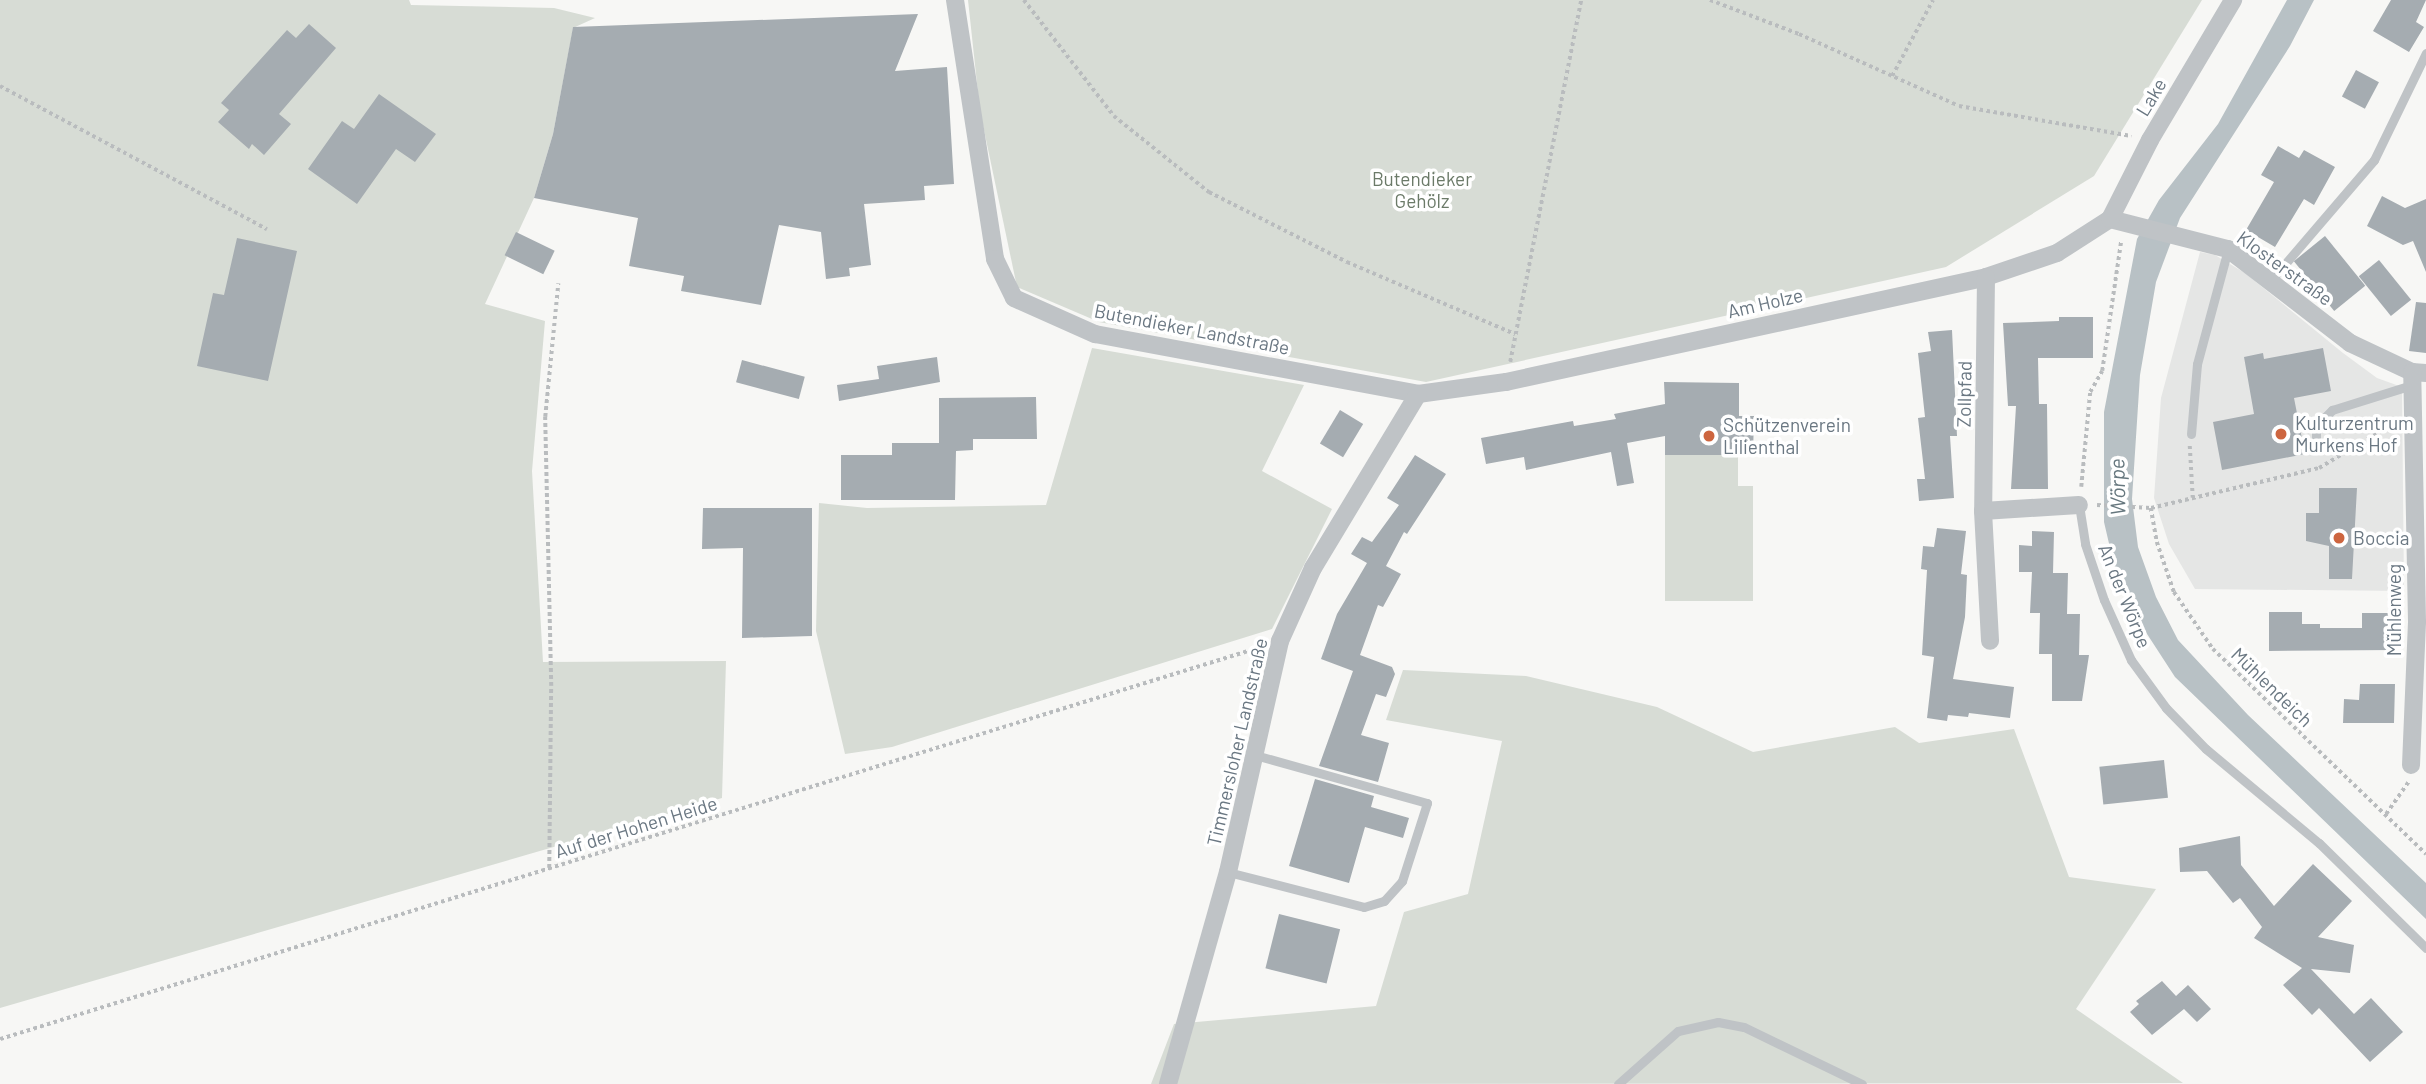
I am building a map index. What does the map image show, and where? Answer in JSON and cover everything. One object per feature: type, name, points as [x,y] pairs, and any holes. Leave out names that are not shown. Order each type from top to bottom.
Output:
[{"type":"street","name":"Butendieker Landstraße","points":[[956,0],[995,259],[1014,298],[1095,334],[1418,394]]},
{"type":"street","name":"Lake","points":[[2123,222],[2150,140],[2233,0]]},
{"type":"street","name":"Am Holze","points":[[1418,394],[1506,382],[1986,277],[2057,253],[2123,222]]},
{"type":"street","name":"Klosterstraße","points":[[2123,222],[2183,235],[2228,249],[2272,279],[2350,343],[2417,377]]},
{"type":"street","name":"Zollpfad","points":[[1986,277],[1983,511],[1990,641]]},
{"type":"street","name":"Mühlenweg","points":[[2412,765],[2417,622],[2413,411],[2417,377]]},
{"type":"street","name":"Timmersloher Landstraße","points":[[1168,1084],[1228,872],[1280,641],[1313,568],[1418,394]]},
{"type":"street","points":[[1983,511],[2085,505]]},
{"type":"lane","points":[[2272,279],[2374,160],[2426,53]]},
{"type":"lane","points":[[2191,434],[2197,364],[2228,249]]},
{"type":"lane","points":[[2316,442],[2316,426],[2332,410],[2417,377]]},
{"type":"lane","name":"An der Wörpe","points":[[2085,505],[2085,544],[2104,600],[2132,660],[2165,708],[2206,749],[2319,843],[2426,948]]},
{"type":"lane","points":[[1228,872],[1364,907],[1384,901],[1402,881],[1427,803],[1255,755]]},
{"type":"lane","points":[[1618,1084],[1678,1031],[1718,1022],[1744,1027],[1862,1084]]},
{"type":"path","points":[[1024,0],[1114,116],[1209,192],[1348,262],[1515,334]]},
{"type":"path","points":[[1506,382],[1581,0]]},
{"type":"path","points":[[1710,0],[1959,106],[2150,140]]},
{"type":"path","points":[[1892,76],[1933,0]]},
{"type":"path","points":[[0,86],[267,229]]},
{"type":"path","points":[[2123,222],[2102,371],[2090,392],[2085,505],[2151,508],[2319,468],[2413,411]]},
{"type":"path","points":[[550,868],[545,417],[558,284]]},
{"type":"path","points":[[2191,434],[2193,498]]},
{"type":"path","name":"Mühlendeich","points":[[2151,508],[2157,542],[2174,592],[2213,649],[2426,853]]},
{"type":"path","name":"Auf der Hohen Heide","points":[[0,1039],[1280,641]]},
{"type":"path","points":[[2386,814],[2406,791],[2412,765]]},
{"type":"shaded area","points":[[2200,252],[2215,255],[2245,273],[2377,378],[2402,387],[2404,591],[2195,589],[2169,544],[2154,498],[2161,398]]},
{"type":"green space","points":[[0,0],[409,0],[411,5],[554,8],[595,18],[573,28],[553,134],[534,198],[485,304],[545,321],[532,471],[543,662],[726,661],[722,798],[0,1008]]},
{"type":"green space","name":"Butendieker Gehölz","points":[[968,0],[2202,0],[2094,176],[1946,267],[1426,382],[1099,322],[1017,287],[980,111]]},
{"type":"green space","points":[[1092,348],[1304,385],[1262,471],[1332,509],[1272,629],[892,747],[845,754],[816,631],[819,503],[867,508],[1046,505]]},
{"type":"green space","points":[[1665,455],[1738,455],[1738,486],[1753,486],[1753,601],[1665,601]]},
{"type":"green space","points":[[1403,670],[1526,676],[1657,707],[1753,752],[1895,727],[1919,743],[2014,729],[2069,877],[2156,889],[2076,1009],[2183,1083],[1151,1084],[1174,1024],[1376,1006],[1404,912],[1468,894],[1502,741],[1386,720]]},
{"type":"water","name":"Wörpe","points":[[2287,0],[2314,0],[2290,46],[2180,218],[2156,282],[2140,375],[2132,499],[2138,547],[2156,597],[2178,640],[2248,715],[2426,883],[2426,919],[2175,677],[2136,617],[2114,565],[2104,522],[2104,412],[2137,239],[2159,200],[2218,124]]},
{"type":"building","points":[[2391,0],[2426,0],[2416,22],[2424,27],[2409,52],[2373,31]]},
{"type":"building","points":[[918,14],[895,71],[947,67],[954,184],[924,186],[925,200],[864,204],[871,265],[849,268],[850,276],[826,279],[821,232],[779,225],[761,305],[681,291],[684,276],[629,266],[638,218],[534,198],[553,134],[573,27]]},
{"type":"building","points":[[309,24],[336,48],[279,114],[291,124],[264,155],[252,144],[249,149],[218,122],[229,110],[221,103],[287,30],[296,38]]},
{"type":"building","points":[[2356,70],[2379,82],[2365,109],[2342,96]]},
{"type":"building","points":[[379,94],[436,134],[415,162],[396,149],[357,204],[308,169],[342,121],[354,129]]},
{"type":"building","points":[[2278,146],[2299,158],[2304,150],[2335,167],[2314,205],[2304,199],[2275,247],[2246,230],[2274,182],[2261,175]]},
{"type":"building","points":[[2382,196],[2405,208],[2426,199],[2426,272],[2413,241],[2403,245],[2367,226]]},
{"type":"building","points":[[516,232],[555,251],[543,274],[505,255]]},
{"type":"building","points":[[2325,236],[2365,286],[2334,311],[2294,261]]},
{"type":"building","points":[[237,238],[297,251],[268,381],[197,366],[213,293],[224,295]]},
{"type":"building","points":[[2379,260],[2411,300],[2391,316],[2359,276]]},
{"type":"building","points":[[2416,302],[2426,303],[2426,353],[2409,351]]},
{"type":"building","points":[[2059,317],[2093,317],[2093,358],[2038,358],[2039,404],[2047,404],[2048,489],[2011,489],[2016,406],[2008,406],[2003,323],[2059,321]]},
{"type":"building","points":[[1952,330],[1957,436],[1950,436],[1954,498],[1919,501],[1917,479],[1925,479],[1918,418],[1925,417],[1918,353],[1931,351],[1928,332]]},
{"type":"building","points":[[2323,348],[2331,391],[2294,398],[2305,454],[2222,470],[2213,422],[2254,414],[2244,357],[2263,353],[2264,359]]},
{"type":"building","points":[[937,357],[940,382],[839,401],[837,385],[879,379],[877,366]]},
{"type":"building","points":[[742,360],[805,377],[799,399],[736,382]]},
{"type":"building","points":[[1664,382],[1739,383],[1739,416],[1754,416],[1753,455],[1665,455],[1665,436],[1627,443],[1634,483],[1617,486],[1611,452],[1526,470],[1524,457],[1486,464],[1481,438],[1573,421],[1574,426],[1616,419],[1614,414],[1665,404]]},
{"type":"building","points":[[1036,397],[1037,439],[973,439],[973,450],[956,451],[955,500],[841,500],[841,455],[892,455],[892,443],[939,443],[939,398]]},
{"type":"building","points":[[1340,410],[1363,424],[1343,457],[1320,443]]},
{"type":"building","points":[[1415,455],[1446,474],[1407,534],[1404,532],[1386,566],[1401,574],[1383,607],[1378,605],[1360,655],[1392,667],[1395,674],[1386,697],[1376,694],[1361,735],[1389,743],[1378,782],[1319,766],[1353,671],[1321,659],[1337,614],[1367,563],[1351,554],[1362,537],[1372,542],[1399,505],[1387,498]]},
{"type":"building","points":[[2319,488],[2357,488],[2352,579],[2329,579],[2329,546],[2306,541],[2306,513],[2319,513]]},
{"type":"building","points":[[703,508],[812,508],[812,636],[742,638],[743,548],[702,549]]},
{"type":"building","points":[[1937,528],[1966,531],[1961,574],[1967,575],[1965,617],[1953,679],[2014,687],[2010,718],[1969,713],[1968,717],[1948,715],[1947,721],[1927,718],[1934,657],[1922,655],[1927,570],[1921,569],[1923,546],[1934,547]]},
{"type":"building","points":[[2032,531],[2054,532],[2053,573],[2068,573],[2067,614],[2080,614],[2079,655],[2089,655],[2082,701],[2052,701],[2052,654],[2039,654],[2040,613],[2030,613],[2032,572],[2019,572],[2019,545],[2032,546]]},
{"type":"building","points":[[2269,612],[2302,612],[2302,624],[2320,624],[2320,628],[2362,628],[2362,613],[2394,613],[2394,650],[2269,651]]},
{"type":"building","points":[[2360,684],[2395,684],[2394,723],[2343,723],[2344,699],[2359,700]]},
{"type":"building","points":[[2164,760],[2168,798],[2103,805],[2099,767]]},
{"type":"building","points":[[1315,779],[1374,796],[1371,807],[1409,818],[1403,838],[1365,827],[1349,883],[1289,866]]},
{"type":"building","points":[[2240,836],[2241,865],[2274,906],[2313,864],[2352,901],[2318,937],[2354,945],[2350,973],[2311,969],[2354,1014],[2371,998],[2403,1032],[2370,1062],[2319,1008],[2312,1015],[2283,985],[2302,968],[2254,938],[2262,927],[2240,898],[2233,903],[2207,871],[2180,872],[2179,848]]},
{"type":"building","points":[[1279,914],[1340,929],[1327,984],[1265,968]]},
{"type":"building","points":[[2162,981],[2176,996],[2188,985],[2211,1009],[2197,1022],[2184,1009],[2152,1035],[2130,1012],[2139,1004],[2136,1001]]},
{"type":"place","name":"Kulturzentrum Murkens Hof","points":[[2281,434]]},
{"type":"place","name":"Schützenverein Lilienthal","points":[[1709,436]]},
{"type":"place","name":"Boccia","points":[[2339,538]]}]
